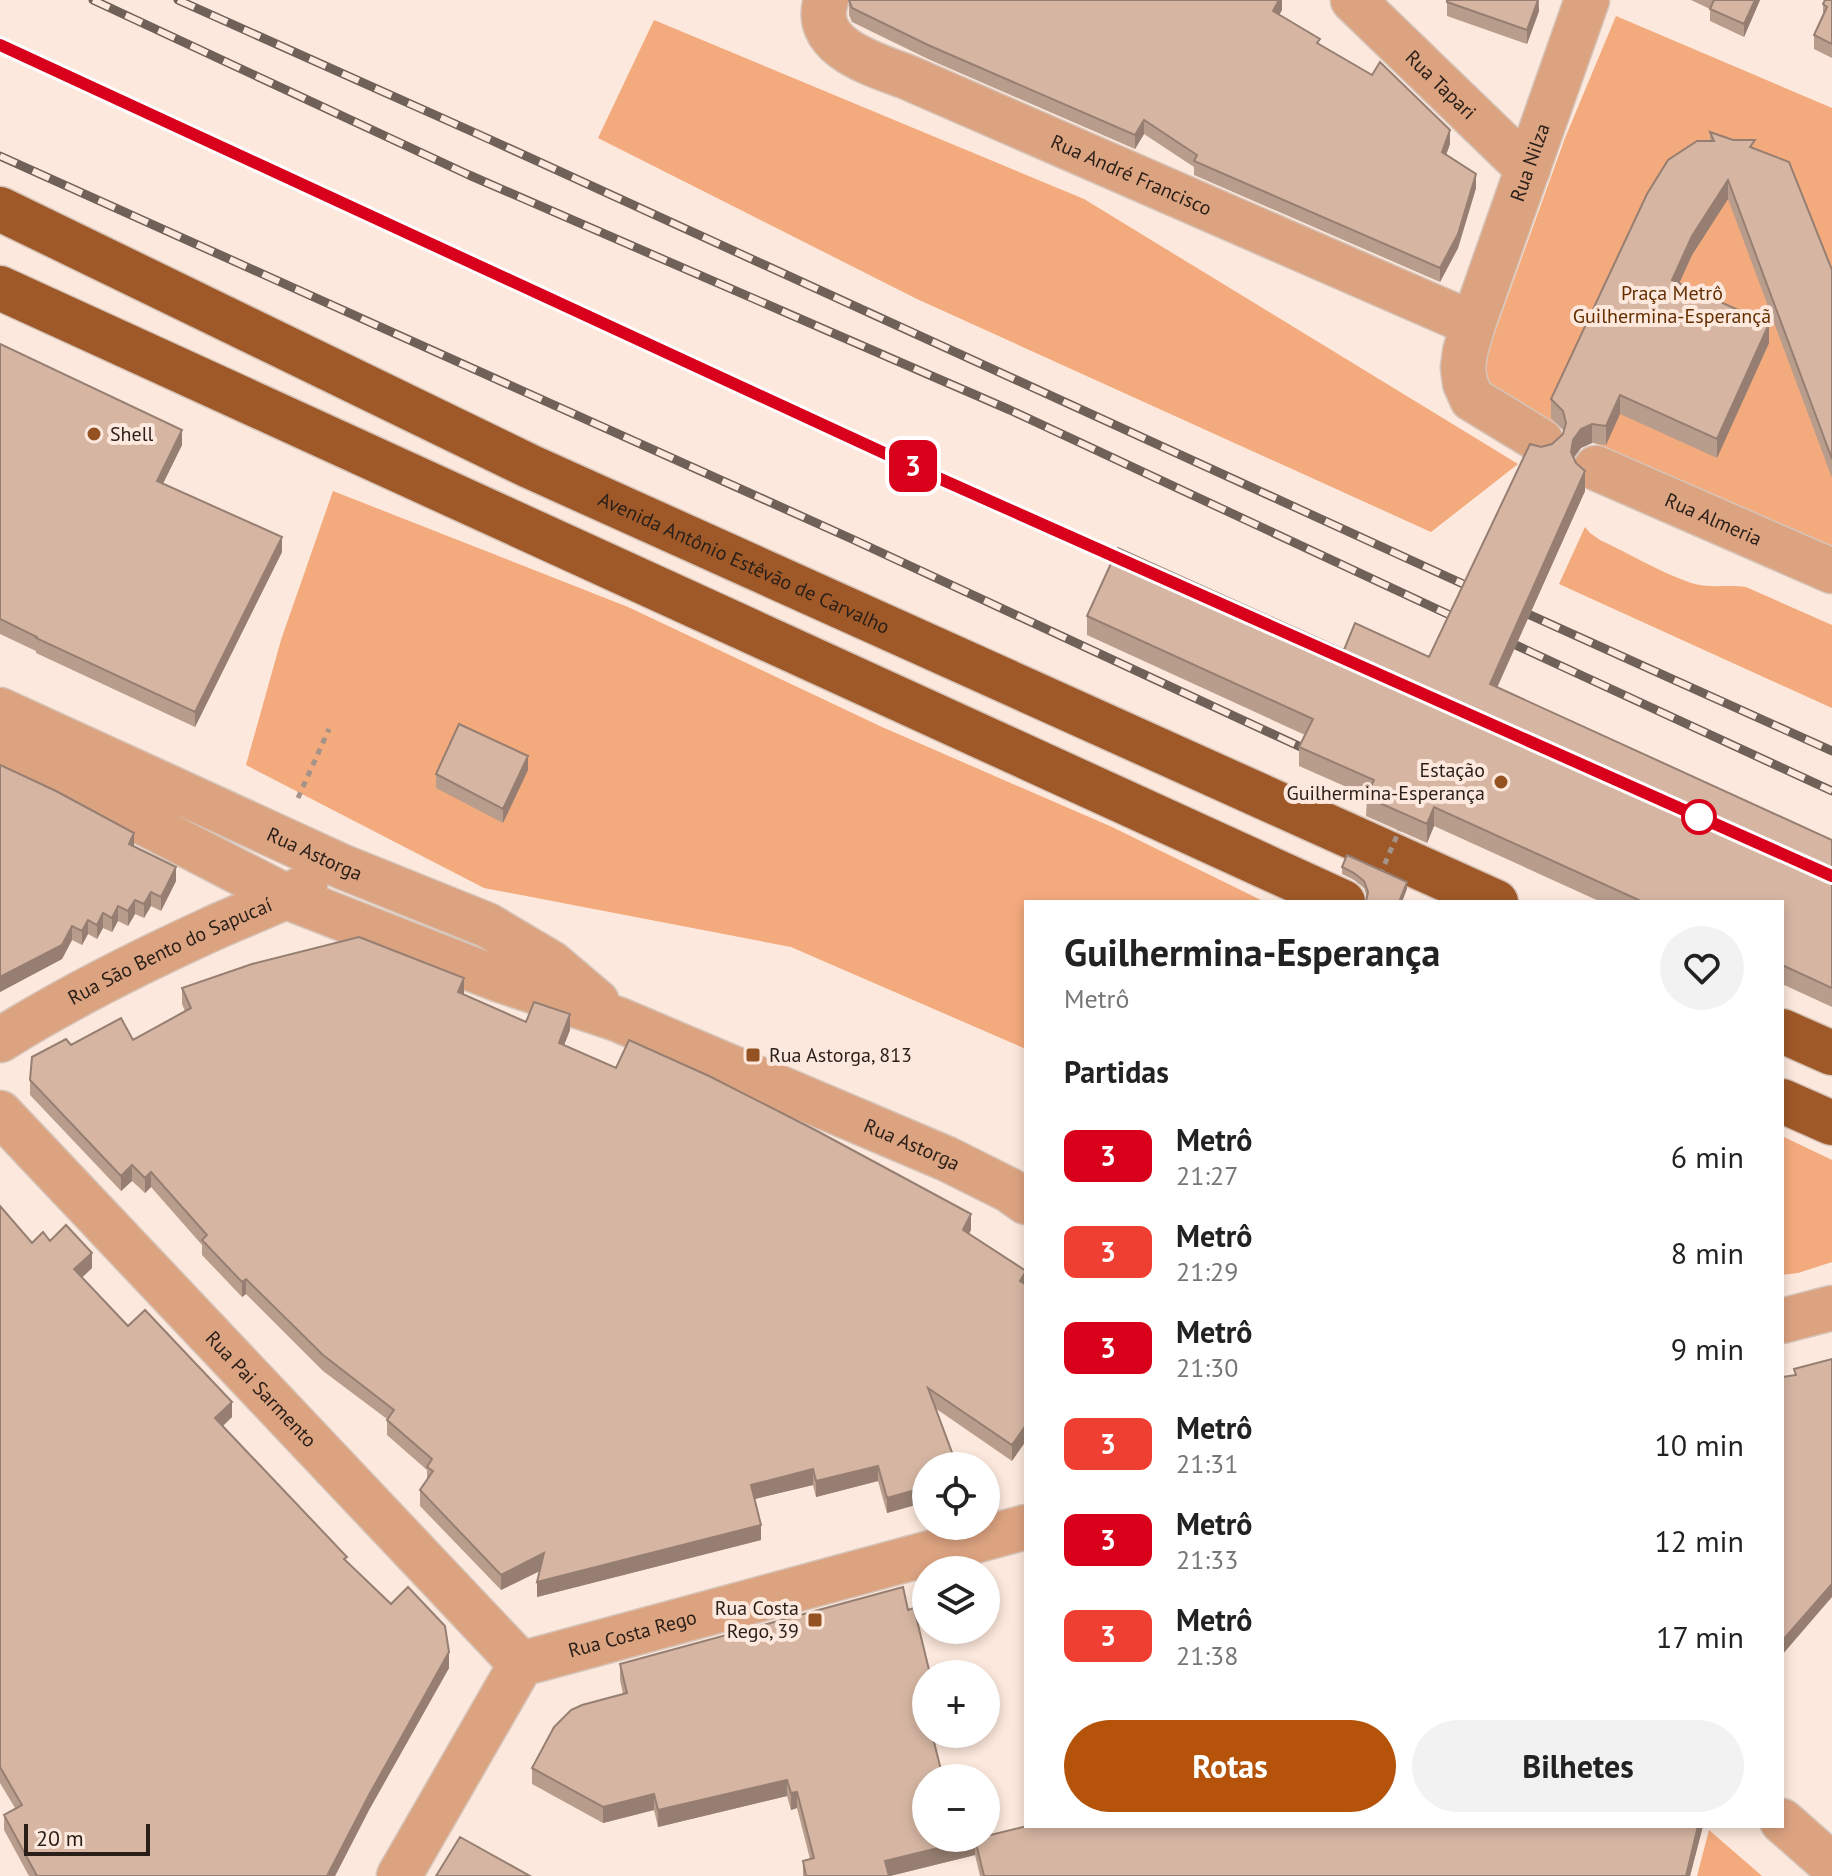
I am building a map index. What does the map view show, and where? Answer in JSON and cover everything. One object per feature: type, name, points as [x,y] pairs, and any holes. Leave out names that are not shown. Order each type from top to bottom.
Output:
[{"type":"highway","name":"Avenida Antônio Estêvão de Carvalho","points":[[0,209],[529,466],[1492,900]]},
{"type":"highway","points":[[0,288],[1339,900]]},
{"type":"highway","points":[[1784,1032],[1832,1053]]},
{"type":"highway","points":[[1784,1102],[1832,1123]]},
{"type":"street","name":"Rua André Francisco","points":[[826,0],[823,22],[836,43],[864,60],[1473,324]]},
{"type":"street","name":"Rua Tapari","points":[[1353,0],[1528,169]]},
{"type":"street","name":"Rua Nilza","points":[[1473,324],[1587,0]]},
{"type":"street","points":[[1473,324],[1463,368],[1472,399],[1541,441]]},
{"type":"street","name":"Rua Almeria","points":[[1596,468],[1832,571]]},
{"type":"street","name":"Rua Astorga","points":[[0,710],[343,867],[487,925],[551,963],[617,1019]]},
{"type":"street","name":"Rua Astorga","points":[[0,752],[67,783],[287,897],[500,980],[617,1019],[947,1159],[1024,1201]]},
{"type":"street","name":"Rua São Bento do Sapucaí","points":[[0,1040],[128,968],[211,928],[287,897],[343,867]]},
{"type":"street","name":"Rua Pai Sarmento","points":[[0,1113],[521,1664]]},
{"type":"street","points":[[1784,1320],[1832,1308]]},
{"type":"street","name":"Rua Costa Rego","points":[[521,1664],[1024,1528]]},
{"type":"street","points":[[399,1876],[521,1664]]},
{"type":"street","points":[[1784,1823],[1832,1865]]},
{"type":"path","points":[[280,838],[329,729]]},
{"type":"path","points":[[1379,877],[1407,814]]},
{"type":"green space","name":"Praça Metrô Guilhermina-Esperançã","points":[[1616,16],[1832,108],[1832,558],[1709,502],[1477,382],[1565,138]]},
{"type":"green space","points":[[654,20],[1084,199],[1518,464],[1431,532],[917,299],[598,138]]},
{"type":"green space","points":[[333,491],[628,607],[882,727],[1112,827],[1261,900],[1024,900],[1024,1048],[791,947],[484,888],[246,765],[281,640]]},
{"type":"green space","points":[[1585,527],[1600,540],[1680,579],[1705,586],[1746,587],[1832,625],[1832,708],[1559,584]]},
{"type":"green space","points":[[1784,1137],[1832,1160],[1832,1262],[1784,1275]]},
{"type":"green space","points":[[1709,1830],[1762,1876],[1697,1876]]},
{"type":"building","points":[[849,0],[1279,0],[1273,11],[1320,39],[1317,43],[1372,75],[1380,62],[1450,130],[1442,152],[1476,174],[1458,234],[1440,268],[1194,161],[1197,155],[1144,120],[1135,135],[928,45],[852,8]]},
{"type":"building","points":[[1447,0],[1538,0],[1527,30]]},
{"type":"building","points":[[1714,0],[1755,0],[1744,24],[1710,9]]},
{"type":"building","points":[[1825,0],[1832,0],[1832,44],[1814,35],[1827,7],[1823,4]]},
{"type":"building","points":[[1710,132],[1733,140],[1755,140],[1750,147],[1789,162],[1832,270],[1832,459],[1728,180],[1692,236],[1672,280],[1769,324],[1717,439],[1620,395],[1606,426],[1592,424],[1581,429],[1573,440],[1571,452],[1576,463],[1585,471],[1490,684],[1832,840],[1832,988],[1784,966],[1784,900],[1639,900],[1434,807],[1427,824],[1366,797],[1374,780],[1299,747],[1313,719],[1087,616],[1118,548],[1344,650],[1355,623],[1429,657],[1530,444],[1541,447],[1552,444],[1563,434],[1566,423],[1563,411],[1551,399],[1647,194],[1668,160],[1697,141],[1714,141]]},
{"type":"building","points":[[0,344],[182,430],[157,481],[282,537],[195,712],[0,619]]},
{"type":"building","points":[[459,724],[528,756],[503,809],[436,774]]},
{"type":"building","points":[[0,765],[134,833],[129,844],[176,867],[161,897],[151,892],[144,904],[135,900],[128,911],[118,906],[112,918],[103,913],[97,925],[88,920],[82,931],[72,926],[62,945],[0,977]]},
{"type":"building","points":[[1347,855],[1407,882],[1400,900],[1366,900],[1368,892],[1364,881],[1342,867]]},
{"type":"building","points":[[359,937],[464,978],[458,992],[526,1022],[534,1002],[570,1014],[559,1043],[616,1068],[629,1040],[709,1076],[819,1132],[971,1214],[963,1230],[1024,1270],[1020,1281],[1024,1284],[1024,1428],[1012,1445],[928,1388],[952,1452],[912,1452],[912,1491],[887,1498],[878,1466],[816,1481],[813,1469],[751,1485],[761,1525],[537,1582],[544,1553],[501,1575],[420,1490],[433,1471],[427,1467],[432,1459],[387,1420],[394,1410],[323,1355],[246,1279],[242,1282],[202,1240],[207,1235],[151,1172],[145,1178],[132,1165],[121,1176],[30,1080],[32,1057],[66,1039],[71,1045],[121,1018],[133,1040],[191,1008],[182,988],[252,964]]},
{"type":"building","points":[[0,1206],[32,1243],[43,1232],[50,1241],[66,1225],[92,1253],[74,1269],[128,1326],[145,1310],[232,1402],[215,1418],[347,1557],[344,1559],[391,1604],[408,1587],[445,1626],[449,1652],[327,1876],[37,1876],[4,1815],[22,1805],[0,1767]]},
{"type":"building","points":[[1832,1359],[1832,1584],[1784,1639],[1784,1377],[1796,1375],[1794,1369]]},
{"type":"building","points":[[903,1587],[908,1610],[912,1609],[912,1644],[923,1644],[927,1660],[912,1660],[912,1748],[936,1748],[940,1764],[912,1764],[912,1852],[922,1852],[885,1861],[889,1876],[806,1876],[803,1861],[814,1858],[797,1792],[791,1793],[787,1780],[658,1810],[654,1794],[603,1807],[532,1768],[554,1727],[571,1710],[627,1693],[620,1664]]},
{"type":"building","points":[[1024,1827],[1698,1828],[1686,1876],[984,1876],[978,1852],[1000,1852],[1000,1833]]},
{"type":"building","points":[[460,1837],[530,1876],[436,1876]]},
{"type":"railway","points":[[93,0],[469,175],[1010,410],[1469,624]]},
{"type":"railway","points":[[178,0],[1485,594]]},
{"type":"railway","points":[[0,45],[936,477],[1134,565]]},
{"type":"railway","points":[[0,156],[852,539],[1318,755]]},
{"type":"railway","points":[[1510,606],[1832,751]]},
{"type":"railway","points":[[1494,635],[1832,791]]},
{"type":"metro line","name":"3","points":[[0,45],[936,477],[1832,876]]},
{"type":"place","name":"Shell","points":[[94,434]]},
{"type":"place","name":"Estação Guilhermina-Esperança","points":[[1501,782]]},
{"type":"place","name":"Rua Astorga, 813","points":[[753,1055]]},
{"type":"place","name":"Rua Costa Rego, 39","points":[[815,1620]]}]
